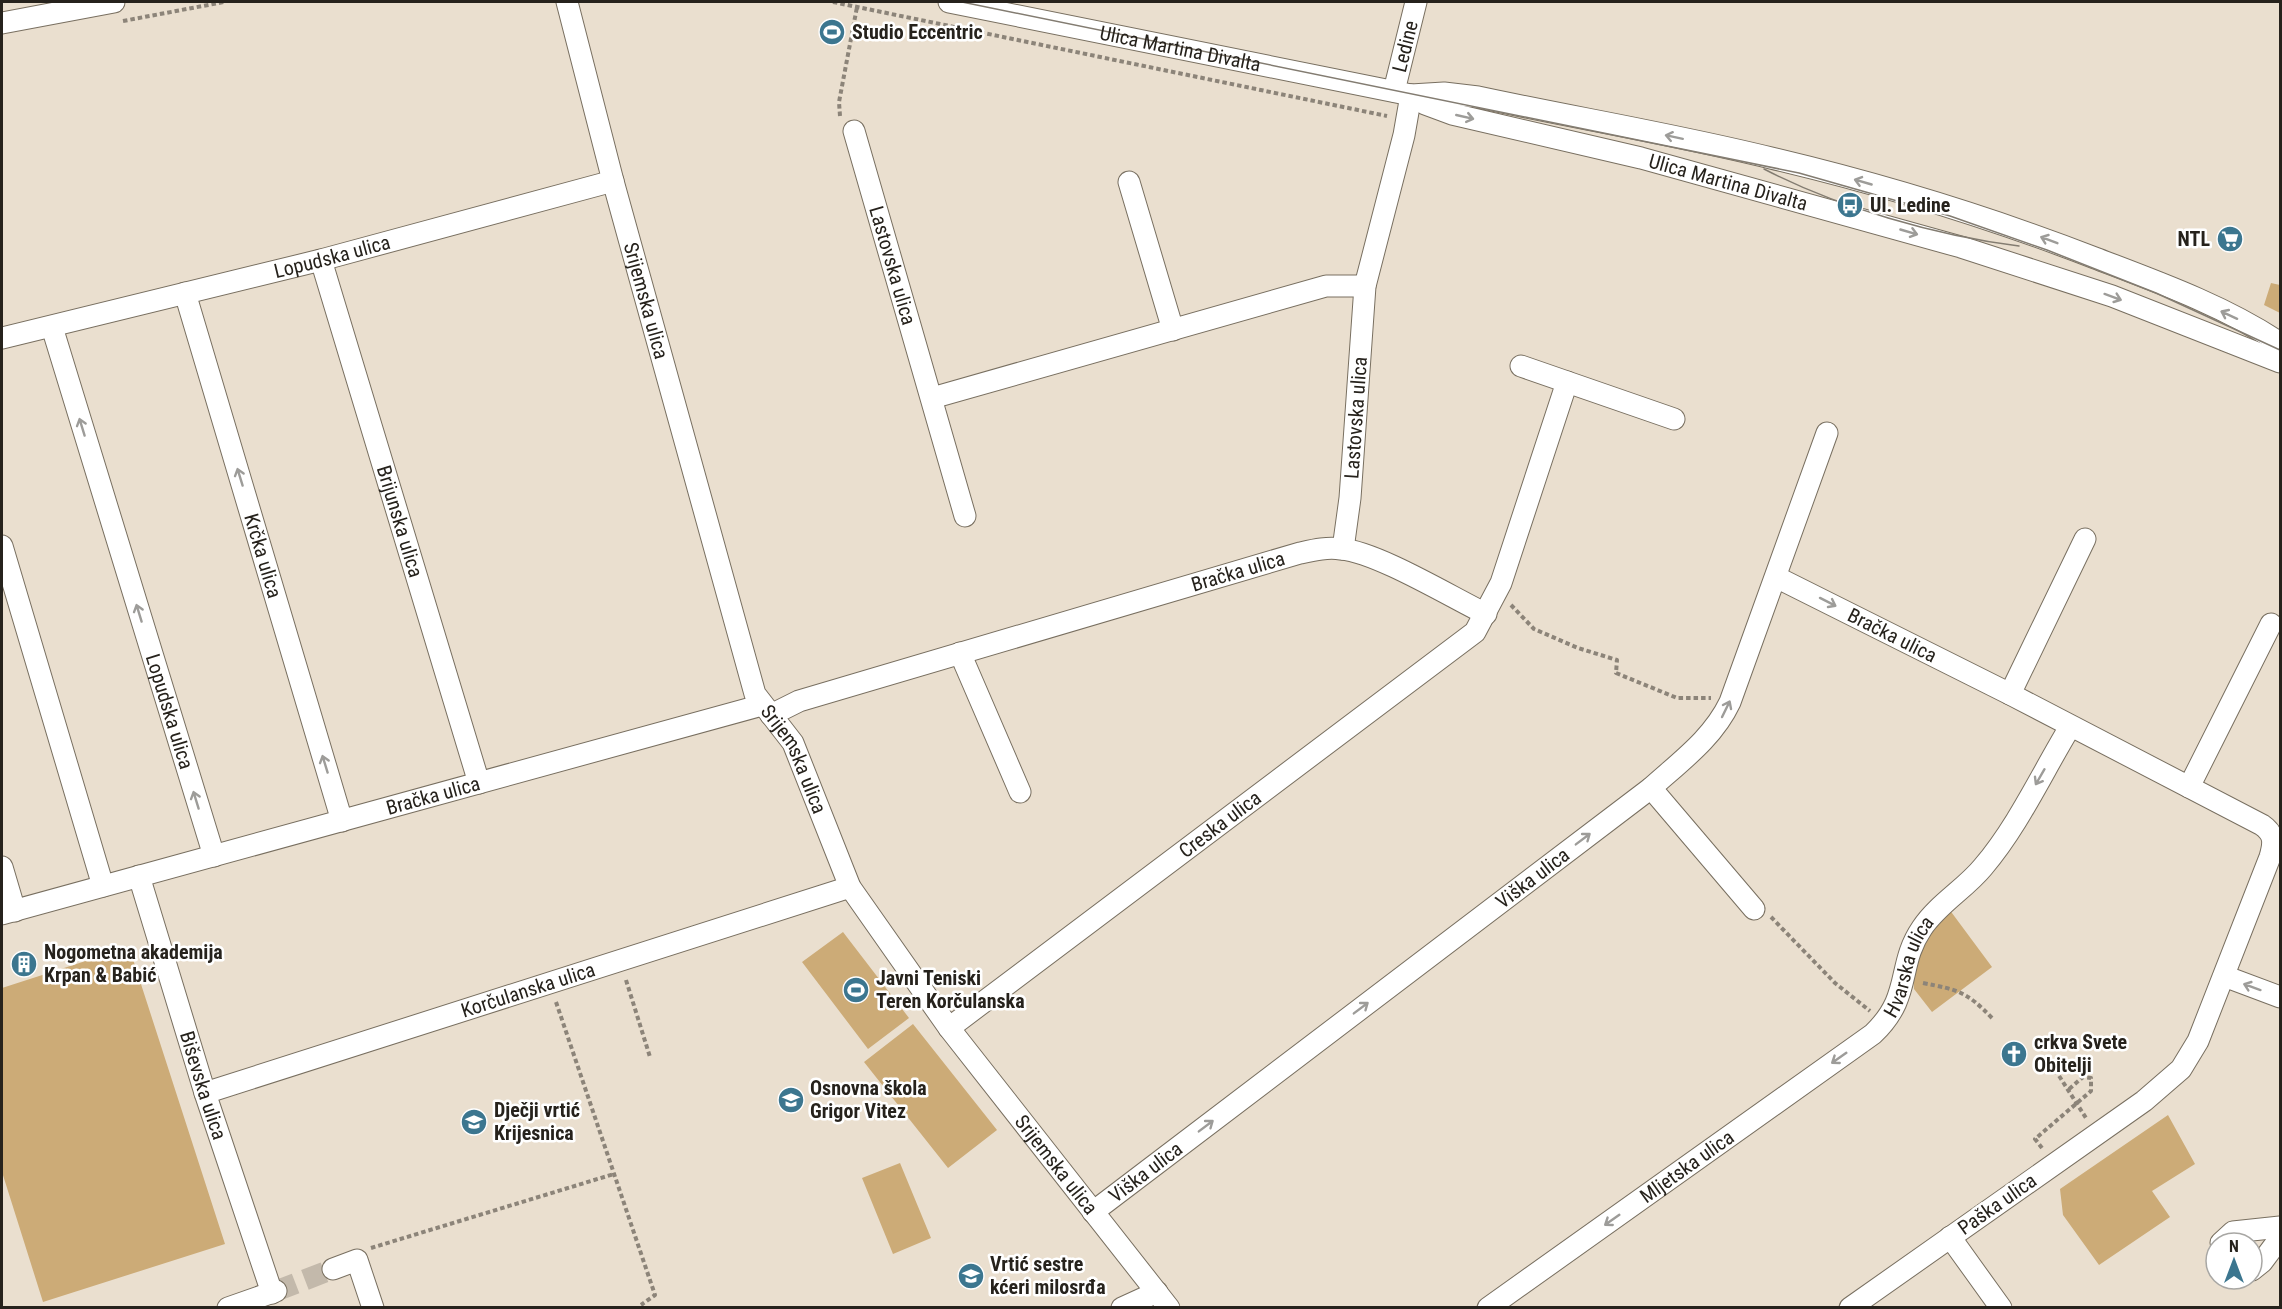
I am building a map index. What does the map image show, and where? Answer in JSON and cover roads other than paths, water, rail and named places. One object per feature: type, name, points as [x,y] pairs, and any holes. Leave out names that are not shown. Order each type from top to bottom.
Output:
[{"type":"street","points":[[2,23],[114,2]]},
{"type":"street","name":"Ulica Martina Divalta","points":[[949,2],[1403,93],[1444,93],[1478,97],[1772,158],[1929,200],[2014,227],[2133,273],[2246,323],[2280,343]]},
{"type":"street","name":"Ledine","points":[[1403,93],[1416,2]]},
{"type":"street","name":"Srijemska ulica","points":[[572,8],[582,66],[750,678],[766,710],[793,743],[850,887],[949,1028],[1163,1300]]},
{"type":"street","name":"Ulica Martina Divalta","points":[[1403,93],[1452,114],[1641,158],[1998,258],[2122,300],[2280,362]]},
{"type":"street","name":"Lastovska ulica","points":[[1343,549],[1350,498],[1365,286],[1407,120],[1403,93]]},
{"type":"street","name":"Lastovska ulica","points":[[854,131],[965,516]]},
{"type":"street","name":"Lopudska ulica","points":[[2,338],[321,260],[613,181]]},
{"type":"street","points":[[1129,182],[1173,330]]},
{"type":"street","name":"Brijunska ulica","points":[[321,260],[479,783]]},
{"type":"street","points":[[932,398],[1326,286],[1365,286]]},
{"type":"street","name":"Krčka ulica","points":[[185,293],[342,820]]},
{"type":"street","name":"Lopudska ulica","points":[[51,327],[214,856]]},
{"type":"street","points":[[1521,366],[1674,419]]},
{"type":"street","points":[[1486,614],[1496,593],[1567,382]]},
{"type":"street","name":"Viška ulica","points":[[1093,1212],[1651,788],[1708,736],[1718,725],[1730,702],[1827,434]]},
{"type":"street","points":[[2010,694],[2085,539]]},
{"type":"street","points":[[2,546],[103,886]]},
{"type":"street","name":"Bračka ulica","points":[[2,867],[8,912],[479,783],[799,701],[1300,553],[1326,548],[1343,549],[1373,558],[1486,614]]},
{"type":"street","name":"Bračka ulica","points":[[1776,577],[2010,694],[2269,830],[2274,839],[2270,857],[2224,976]]},
{"type":"street","name":"Creska ulica","points":[[949,1028],[1456,649],[1475,633],[1486,614]]},
{"type":"street","points":[[2189,787],[2271,624]]},
{"type":"street","points":[[960,653],[1020,792]]},
{"type":"street","name":"Hvarska ulica","points":[[1885,1022],[1899,999],[1908,959],[1921,929],[1983,868],[2015,820],[2070,727]]},
{"type":"street","points":[[1651,788],[1754,909]]},
{"type":"street","name":"Biševska ulica","points":[[139,876],[205,1093],[274,1292],[228,1308]]},
{"type":"street","name":"Korčulanska ulica","points":[[205,1093],[850,887]]},
{"type":"street","points":[[2224,976],[2280,997]]},
{"type":"street","name":"Paška ulica","points":[[1850,1308],[2169,1082],[2191,1055],[2224,976]]},
{"type":"street","name":"Mljetska ulica","points":[[1488,1308],[1873,1034],[1885,1022]]},
{"type":"street","points":[[2242,1231],[2280,1227]]},
{"type":"street","points":[[1950,1237],[2001,1308]]},
{"type":"street","points":[[2264,1259],[2280,1238]]},
{"type":"street","points":[[333,1269],[357,1260],[373,1308]]},
{"type":"street","points":[[1122,1308],[1163,1300]]},
{"type":"tunnel","points":[[276,1291],[333,1269]]},
{"type":"tram line","points":[[962,2],[1799,173],[1950,216],[2047,250],[2156,293],[2280,350]]},
{"type":"tram line","points":[[1764,169],[1823,196],[1888,218],[1955,235],[2019,246]]},
{"type":"place","name":"Studio Eccentric","points":[[832,32]]},
{"type":"place","name":"Ul. Ledine","points":[[1850,205]]},
{"type":"place","name":"NTL","points":[[2230,239]]},
{"type":"place","name":"Nogometna akademija Krpan & Babić","points":[[24,964]]},
{"type":"place","name":"Javni Teniski Teren Korčulanska","points":[[856,990]]},
{"type":"place","name":"crkva Svete Obitelji","points":[[2014,1054]]},
{"type":"place","name":"Osnovna škola Grigor Vitez","points":[[791,1100]]},
{"type":"place","name":"Dječji vrtić Krijesnica","points":[[474,1122]]},
{"type":"place","name":"Vrtić sestre kćeri milosrđa","points":[[971,1276]]}]
